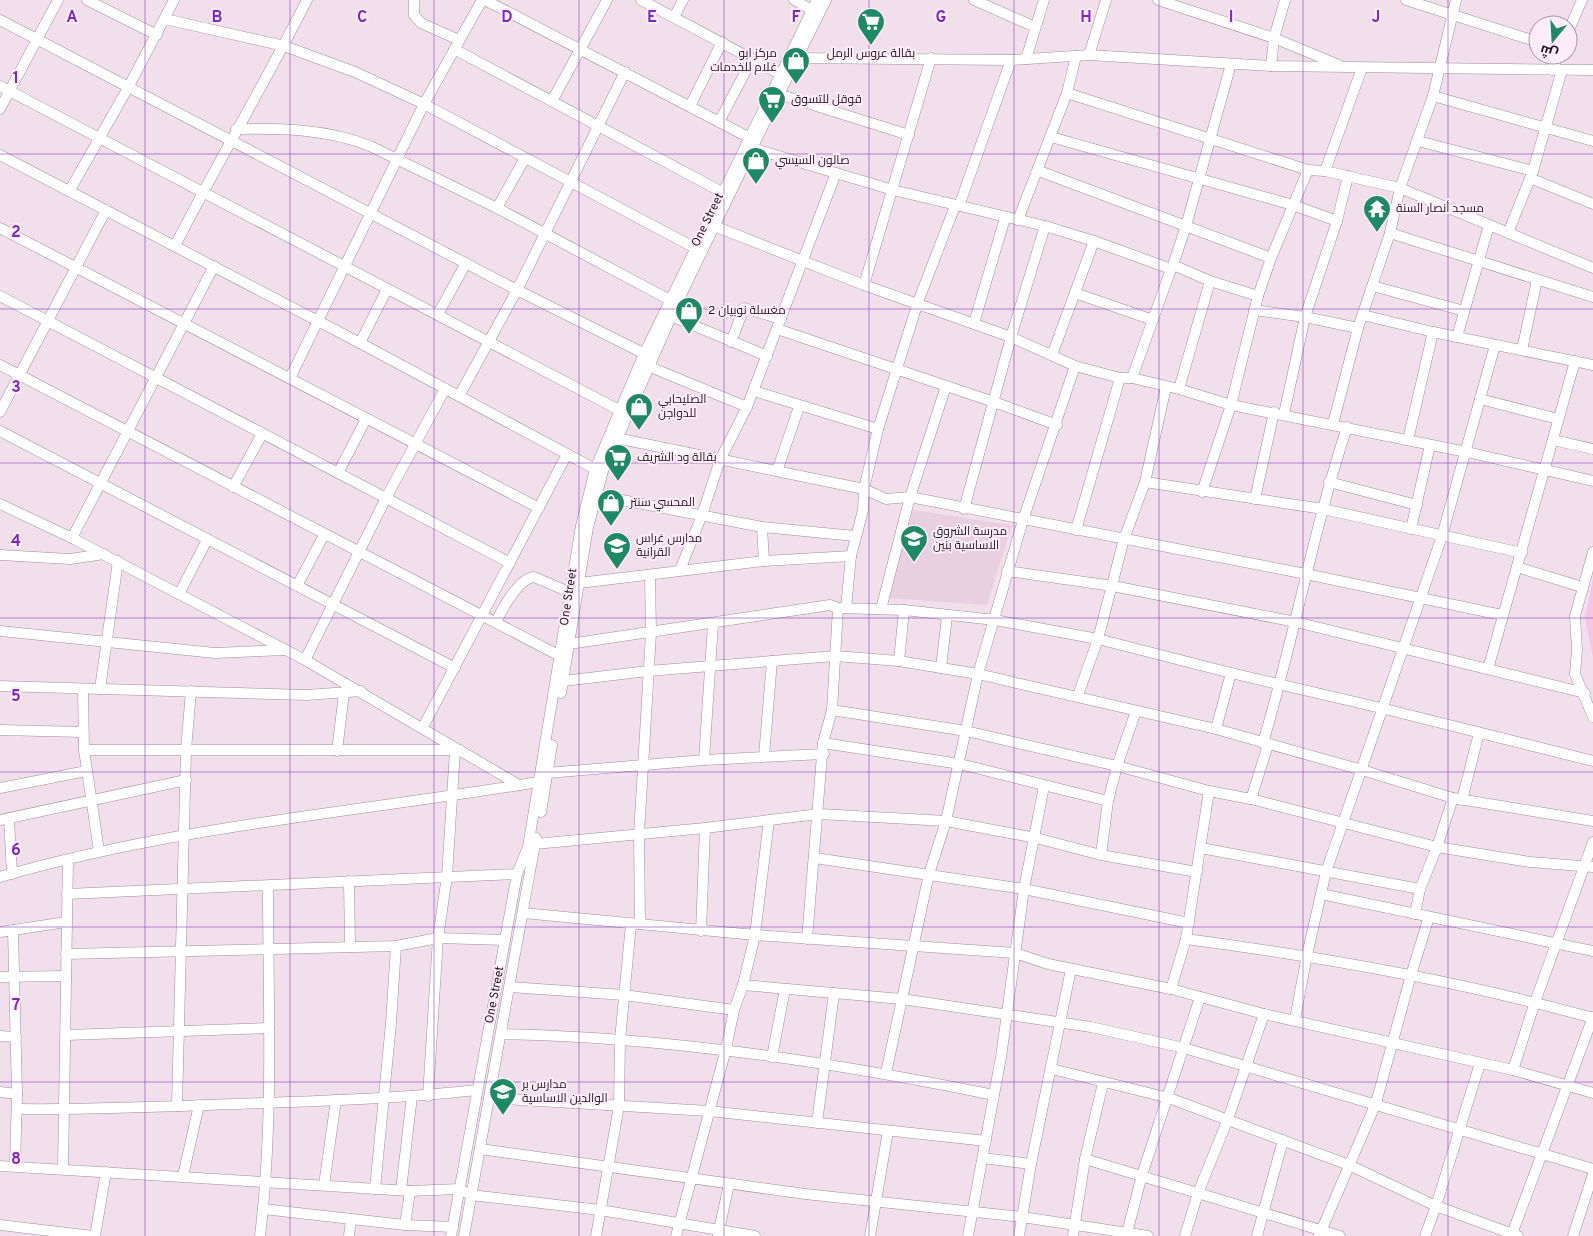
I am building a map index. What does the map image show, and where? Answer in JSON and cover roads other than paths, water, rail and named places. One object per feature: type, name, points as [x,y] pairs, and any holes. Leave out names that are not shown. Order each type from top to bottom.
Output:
[{"type":"street","points":[[0,109],[58,0]]},
{"type":"street","points":[[87,0],[157,35]]},
{"type":"street","points":[[70,190],[97,138],[157,35],[174,0]]},
{"type":"street","points":[[175,246],[307,0]]},
{"type":"street","points":[[414,0],[414,15],[421,23],[459,40]]},
{"type":"street","points":[[290,378],[424,104],[483,0],[748,137]]},
{"type":"street","points":[[552,101],[607,0]]},
{"type":"street","points":[[641,0],[784,76]]},
{"type":"street","points":[[674,17],[683,0]]},
{"type":"street","points":[[794,0],[812,10]]},
{"type":"street","name":"One Street","points":[[793,58],[817,0]]},
{"type":"street","name":"One Street","points":[[464,1236],[563,682],[577,580],[581,526],[595,469],[619,410],[671,316],[722,192],[748,137],[775,93],[826,0]]},
{"type":"street","points":[[974,0],[1035,27]]},
{"type":"street","points":[[1026,59],[1044,0]]},
{"type":"street","points":[[1089,55],[1106,0]]},
{"type":"street","points":[[1158,0],[1274,38],[1345,68]]},
{"type":"street","points":[[1271,66],[1274,38],[1286,0]]},
{"type":"street","points":[[1406,0],[1528,39]]},
{"type":"street","points":[[1333,424],[1358,328],[1390,233],[1400,188],[1433,96],[1456,0]]},
{"type":"street","points":[[1575,15],[1582,0]]},
{"type":"street","points":[[165,18],[284,46],[340,66],[424,104],[695,248]]},
{"type":"street","points":[[0,20],[129,86],[234,134],[371,214],[646,360],[748,407]]},
{"type":"street","points":[[690,106],[722,42]]},
{"type":"street","points":[[454,50],[722,192]]},
{"type":"street","points":[[793,58],[1011,60],[1089,55],[1271,66],[1593,70]]},
{"type":"street","points":[[1018,220],[1039,171],[1067,93],[1076,56]]},
{"type":"street","points":[[864,284],[931,58]]},
{"type":"street","points":[[719,122],[752,59]]},
{"type":"street","points":[[807,939],[816,858],[824,754],[823,743],[832,710],[835,656],[851,556],[863,510],[864,490],[878,429],[918,302],[957,206],[1011,60]]},
{"type":"street","points":[[1132,378],[1186,226],[1230,64]]},
{"type":"street","points":[[1508,233],[1532,174],[1546,128],[1557,65]]},
{"type":"street","points":[[1325,171],[1362,68]]},
{"type":"street","points":[[459,396],[545,234],[624,72]]},
{"type":"street","points":[[0,86],[619,410]]},
{"type":"street","points":[[775,93],[909,135]]},
{"type":"street","name":"One Street","points":[[452,1231],[517,874],[528,847],[569,592],[577,580],[596,494],[670,300],[695,248],[714,226],[752,148],[775,93]]},
{"type":"street","points":[[1067,93],[1308,170],[1325,171],[1400,188],[1593,268]]},
{"type":"street","points":[[1433,96],[1593,141]]},
{"type":"street","points":[[234,134],[286,130],[329,134],[361,142],[497,208],[670,300]]},
{"type":"street","points":[[1051,137],[1293,205],[1337,221]]},
{"type":"street","points":[[1418,141],[1532,174],[1593,204]]},
{"type":"street","points":[[752,148],[893,190],[1044,226],[1258,296]]},
{"type":"street","points":[[0,155],[360,343],[595,469]]},
{"type":"street","points":[[497,208],[524,158]]},
{"type":"street","points":[[1202,492],[1231,405],[1258,296],[1271,258],[1308,170]]},
{"type":"street","points":[[1039,171],[1271,258]]},
{"type":"street","points":[[680,570],[702,515],[720,460],[748,407],[836,173]]},
{"type":"street","points":[[1255,500],[1305,317],[1337,221],[1348,176]]},
{"type":"street","points":[[0,412],[106,210]]},
{"type":"street","points":[[974,323],[1005,218]]},
{"type":"street","points":[[1456,336],[1489,225]]},
{"type":"street","points":[[714,226],[864,284],[1011,337],[1075,366],[1120,378],[1132,378],[1179,389],[1231,405],[1279,413],[1544,468],[1593,481]]},
{"type":"street","points":[[964,509],[1011,337],[1044,226]]},
{"type":"street","points":[[0,228],[75,269],[290,378],[539,508]]},
{"type":"street","points":[[1390,233],[1593,297]]},
{"type":"street","points":[[1052,355],[1094,241]]},
{"type":"street","points":[[438,314],[466,263]]},
{"type":"street","points":[[72,538],[214,266]]},
{"type":"street","points":[[1522,350],[1537,280]]},
{"type":"street","points":[[1179,389],[1210,281]]},
{"type":"street","points":[[1373,286],[1464,310]]},
{"type":"street","points":[[360,343],[387,289]]},
{"type":"street","points":[[1075,293],[1153,320]]},
{"type":"street","points":[[0,296],[510,563]]},
{"type":"street","points":[[731,342],[744,308],[779,324],[898,370],[994,402],[1057,426]]},
{"type":"street","points":[[1254,310],[1305,317],[1358,328]]},
{"type":"street","points":[[1363,315],[1433,332],[1593,365]]},
{"type":"street","points":[[671,316],[767,356]]},
{"type":"street","points":[[1408,440],[1433,332]]},
{"type":"street","points":[[1295,1020],[1307,955],[1326,872],[1362,770],[1381,708],[1442,536],[1467,452],[1495,345]]},
{"type":"street","points":[[1488,669],[1575,361]]},
{"type":"street","points":[[0,365],[358,553],[560,656]]},
{"type":"street","points":[[886,1073],[929,874],[946,821],[960,764],[978,674],[1023,520],[1057,426],[1075,366]]},
{"type":"street","points":[[1076,530],[1120,378]]},
{"type":"street","points":[[881,609],[910,497],[946,386]]},
{"type":"street","points":[[1078,695],[1098,639],[1124,539],[1145,482],[1166,387]]},
{"type":"street","points":[[305,660],[386,498],[445,389]]},
{"type":"street","points":[[754,391],[799,407],[878,429]]},
{"type":"street","points":[[1480,399],[1558,418]]},
{"type":"street","points":[[777,471],[799,407]]},
{"type":"street","points":[[338,473],[366,418]]},
{"type":"street","points":[[1251,799],[1329,482],[1347,427]]},
{"type":"street","points":[[0,431],[455,668]]},
{"type":"street","points":[[233,487],[262,434]]},
{"type":"street","points":[[616,438],[864,490],[886,498],[910,497],[1306,574],[1502,615]]},
{"type":"street","points":[[1553,440],[1593,449]]},
{"type":"street","points":[[1411,529],[1430,445]]},
{"type":"street","points":[[423,727],[567,454]]},
{"type":"street","points":[[1145,482],[1323,509],[1522,553]]},
{"type":"street","points":[[1329,482],[1417,504]]},
{"type":"street","points":[[596,494],[762,527],[855,536]]},
{"type":"street","points":[[0,504],[104,554],[305,660],[362,691],[458,750],[519,784]]},
{"type":"street","points":[[762,527],[764,560]]},
{"type":"street","points":[[297,586],[324,534]]},
{"type":"street","points":[[179,594],[207,540]]},
{"type":"street","points":[[1593,552],[1575,614],[1575,674],[1585,693],[1593,717]]},
{"type":"street","points":[[0,555],[70,559],[104,554]]},
{"type":"street","points":[[577,580],[650,576],[680,570],[764,560],[851,556]]},
{"type":"street","points":[[100,688],[118,562]]},
{"type":"street","points":[[1517,568],[1582,588]]},
{"type":"street","points":[[1007,571],[1113,586],[1296,622],[1585,693]]},
{"type":"street","points":[[596,1236],[619,1106],[620,1040],[624,995],[635,924],[651,633],[650,576]]},
{"type":"street","points":[[496,622],[507,601],[529,578],[534,577],[569,592]]},
{"type":"street","points":[[569,644],[713,624],[830,605],[842,608],[904,610],[995,620],[1098,639],[1231,674],[1381,708],[1593,761]]},
{"type":"street","points":[[899,661],[904,610]]},
{"type":"street","points":[[941,668],[947,616]]},
{"type":"street","points":[[704,760],[713,624]]},
{"type":"street","points":[[0,631],[215,653],[286,650]]},
{"type":"street","points":[[563,682],[648,671],[835,656],[899,661],[978,674],[1078,695],[1136,711],[1216,729],[1457,799],[1593,821]]},
{"type":"street","points":[[764,756],[772,661]]},
{"type":"street","points":[[1216,729],[1231,674]]},
{"type":"street","points":[[0,686],[307,695],[362,691]]},
{"type":"street","points":[[83,689],[82,732],[90,800],[99,852]]},
{"type":"street","points":[[177,1106],[186,750],[191,691]]},
{"type":"street","points":[[337,752],[344,693]]},
{"type":"street","points":[[832,710],[966,731],[1117,766],[1209,791],[1251,799],[1437,846],[1530,862],[1589,866]]},
{"type":"street","points":[[1101,855],[1108,801],[1117,766],[1136,711]]},
{"type":"street","points":[[0,730],[82,732]]},
{"type":"street","points":[[1416,914],[1420,889],[1457,799],[1479,733]]},
{"type":"street","points":[[823,743],[960,764],[1108,801]]},
{"type":"street","points":[[84,750],[337,752],[458,750]]},
{"type":"street","points":[[428,1096],[438,938],[447,876],[458,750]]},
{"type":"street","points":[[0,877],[99,852],[185,835],[538,782],[547,773],[644,764],[824,754]]},
{"type":"street","points":[[0,788],[86,771]]},
{"type":"street","points":[[12,874],[4,819],[186,780]]},
{"type":"street","points":[[968,1236],[1007,1016],[1024,889],[1036,838],[1044,786]]},
{"type":"street","points":[[1171,989],[1186,939],[1209,791]]},
{"type":"street","points":[[535,844],[706,828],[819,814],[946,821],[1036,838],[1101,855],[1197,872]]},
{"type":"street","points":[[676,1236],[726,1049],[734,1010],[743,985],[756,935],[769,820]]},
{"type":"street","points":[[701,931],[706,828]]},
{"type":"street","points":[[1513,1070],[1535,1002],[1589,866],[1593,842]]},
{"type":"street","points":[[1201,848],[1420,889]]},
{"type":"street","points":[[816,858],[1024,889],[1189,923]]},
{"type":"street","points":[[63,1169],[66,1110],[66,922],[68,860]]},
{"type":"street","points":[[67,894],[517,874]]},
{"type":"street","points":[[349,881],[350,947]]},
{"type":"street","points":[[260,1236],[266,1181],[268,1103],[268,886]]},
{"type":"street","points":[[1321,894],[1557,945],[1593,951]]},
{"type":"street","points":[[523,913],[701,931],[1015,953],[1071,969],[1171,989],[1264,1014],[1392,1041],[1513,1070],[1593,1093]]},
{"type":"street","points":[[1320,1233],[1376,1103],[1392,1041],[1429,917]]},
{"type":"street","points":[[0,932],[66,922]]},
{"type":"street","points":[[13,930],[17,1094],[14,1166]]},
{"type":"street","points":[[66,954],[396,946],[438,938],[505,940]]},
{"type":"street","points":[[1052,1069],[1102,1083],[1169,1098],[1228,1119],[1349,1165],[1436,1206],[1515,1235],[1593,1018],[1535,1002],[1411,975],[1307,955],[1186,939]]},
{"type":"street","points":[[375,1189],[385,1097],[396,946]]},
{"type":"street","points":[[1019,1236],[1031,1164],[1062,1023],[1071,969]]},
{"type":"street","points":[[0,977],[66,976]]},
{"type":"street","points":[[743,985],[902,999],[1062,1023],[1184,1048],[1376,1103],[1458,1130],[1544,1153],[1593,1169]]},
{"type":"street","points":[[510,987],[624,995],[734,1010]]},
{"type":"street","points":[[772,1057],[785,989]]},
{"type":"street","points":[[817,1123],[834,992]]},
{"type":"street","points":[[1127,1233],[1142,1176],[1169,1098],[1200,997]]},
{"type":"street","points":[[1185,1236],[1198,1193],[1228,1119],[1264,1014]]},
{"type":"street","points":[[66,1035],[268,1028]]},
{"type":"street","points":[[501,1034],[620,1040],[726,1049],[886,1073],[994,1095]]},
{"type":"street","points":[[0,1036],[16,1037]]},
{"type":"street","points":[[1425,1236],[1480,1063]]},
{"type":"street","points":[[1074,1231],[1086,1159],[1102,1083]]},
{"type":"street","points":[[17,1109],[66,1110],[199,1106],[428,1096],[477,1090]]},
{"type":"street","points":[[0,1092],[17,1094]]},
{"type":"street","points":[[405,1225],[405,1191],[412,1096]]},
{"type":"street","points":[[489,1098],[709,1111],[986,1141]]},
{"type":"street","points":[[324,1185],[336,1100]]},
{"type":"street","points":[[183,1176],[199,1106]]},
{"type":"street","points":[[870,1236],[888,1130]]},
{"type":"street","points":[[1257,1236],[1283,1140]]},
{"type":"street","points":[[480,1149],[729,1184],[973,1213],[1022,1217],[1074,1231],[1127,1233],[1148,1236]]},
{"type":"street","points":[[983,1158],[1031,1164]]},
{"type":"street","points":[[1086,1159],[1320,1233],[1340,1236]]},
{"type":"street","points":[[0,1166],[405,1191],[459,1190],[471,1195],[600,1210],[679,1223],[718,1233],[754,1236]]},
{"type":"street","points":[[0,1225],[94,1236],[106,1172]]},
{"type":"street","points":[[1572,1236],[1589,1198],[1593,1174]]},
{"type":"street","points":[[718,1233],[729,1184]]},
{"type":"street","points":[[263,1209],[452,1231]]},
{"type":"street","points":[[349,1236],[351,1219]]},
{"type":"place","name":"بقالة عروس الرمل","points":[[871,46]]},
{"type":"place","name":"مركز ابو غلام للخدمات","points":[[796,85]]},
{"type":"place","name":"قوقل للتسوق","points":[[772,124]]},
{"type":"place","name":"صالون السيسي","points":[[756,185]]},
{"type":"place","name":"مسجد أنصار السنة","points":[[1377,233]]},
{"type":"place","name":"مغسلة نوبيان 2","points":[[689,335]]},
{"type":"place","name":"الصليحابي للدواجن","points":[[639,431]]},
{"type":"place","name":"بقالة ود الشريف","points":[[618,482]]},
{"type":"place","name":"المحسي سنتر","points":[[611,527]]},
{"type":"place","name":"مدرسة الشروق الاساسية بنين","points":[[914,563]]},
{"type":"place","name":"مدارس غراس القرانية","points":[[617,570]]},
{"type":"place","name":"مدارس بر الوالدين الاساسية","points":[[503,1116]]}]
